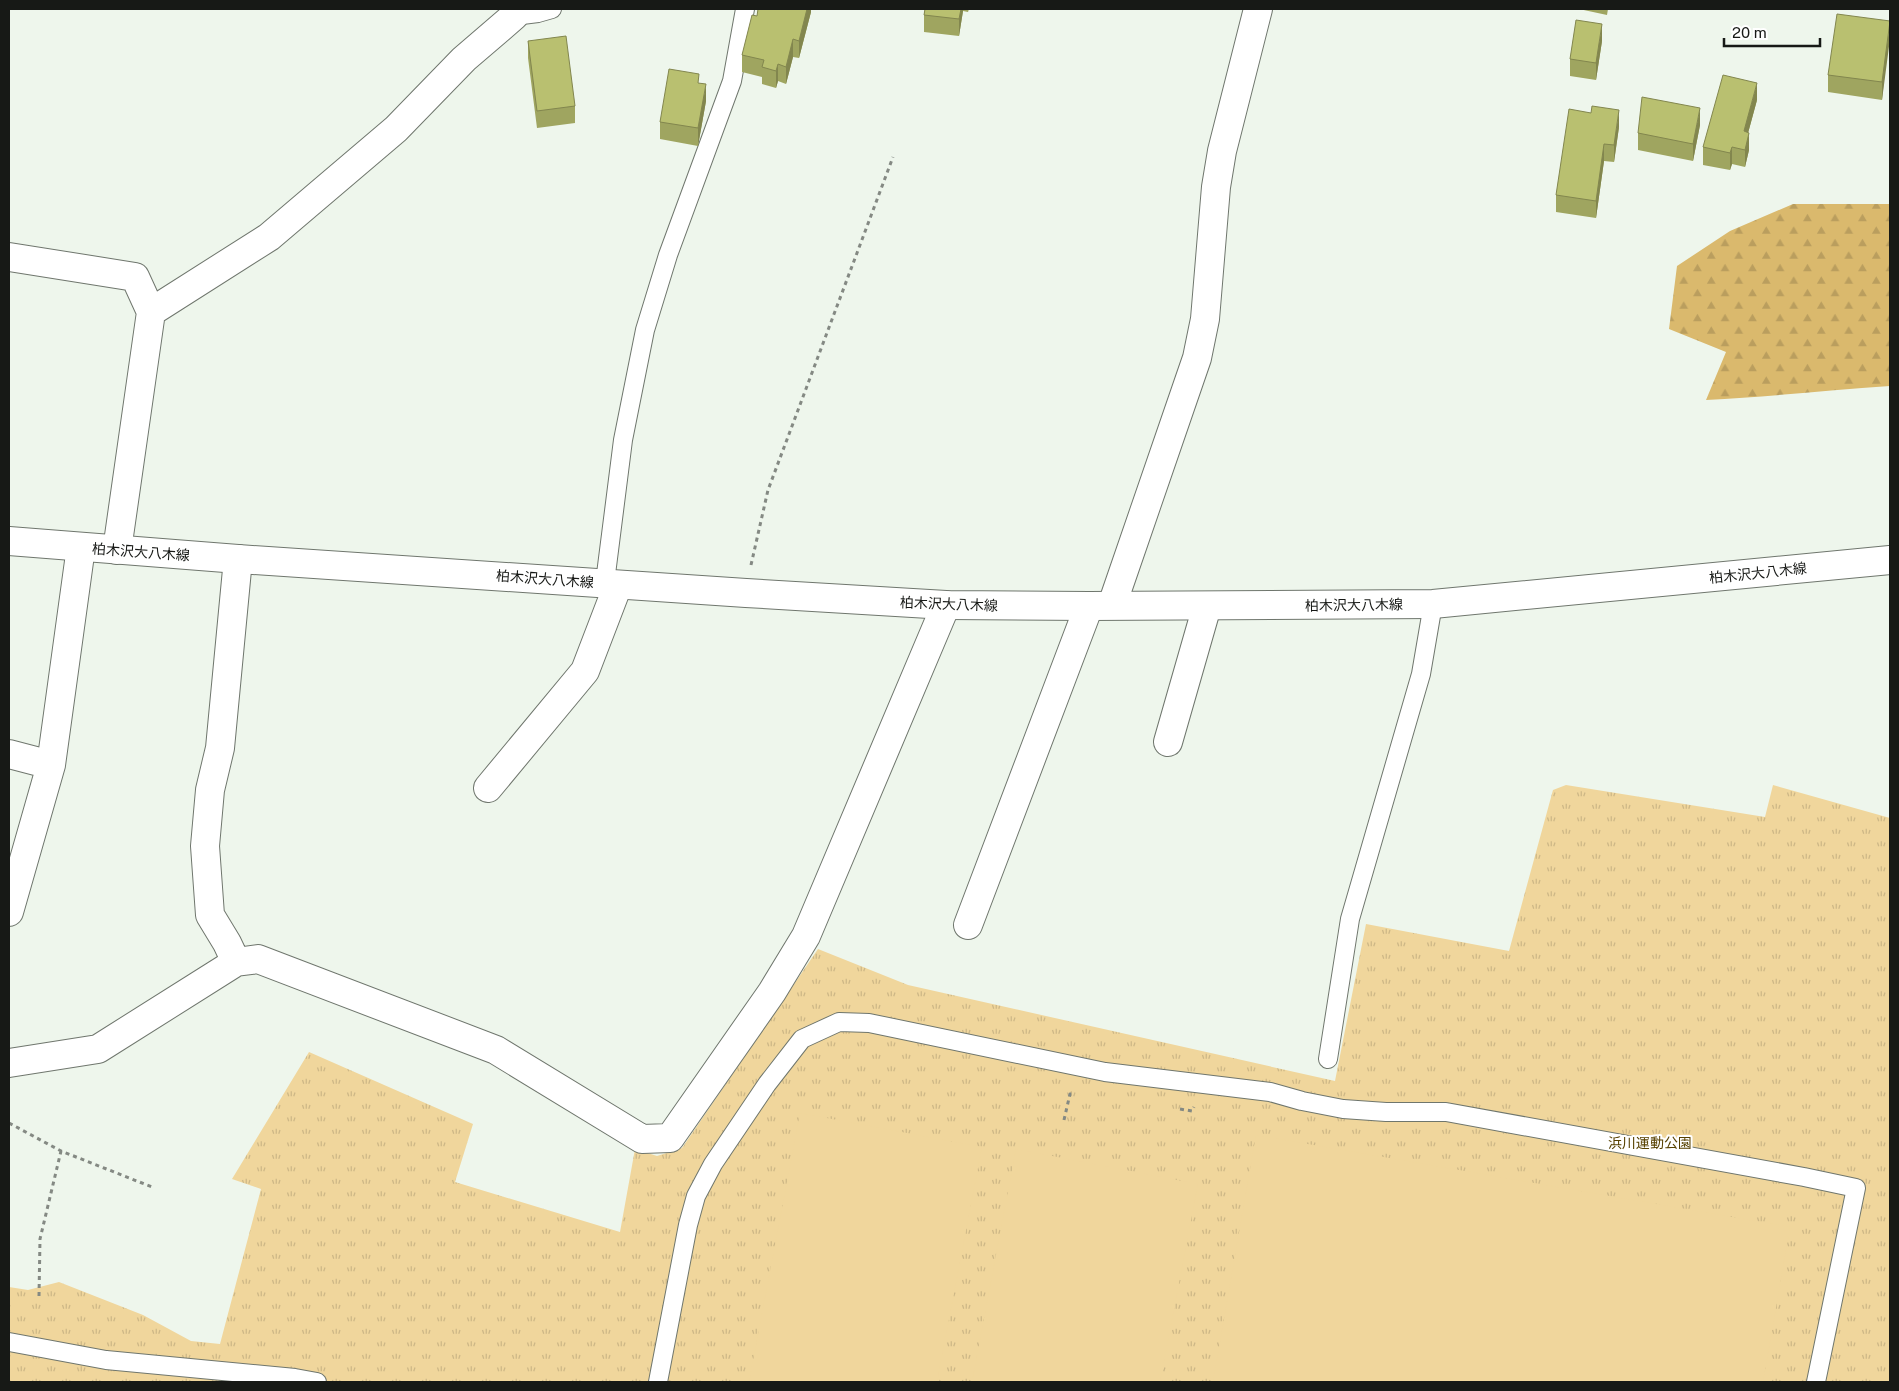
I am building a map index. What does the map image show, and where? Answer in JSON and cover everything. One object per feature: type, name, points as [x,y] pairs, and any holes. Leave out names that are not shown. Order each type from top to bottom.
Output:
[{"type":"street","points":[[968,925],[1101,606],[1197,358],[1205,319],[1217,178],[1222,151],[1258,9]]},
{"type":"street","points":[[151,312],[269,237],[396,129],[464,59],[514,12]]},
{"type":"street","points":[[9,256],[136,277],[151,312],[116,550]]},
{"type":"street","name":"柏木沢大八木線","points":[[9,541],[238,559],[946,605],[1207,606],[1432,604],[1890,560]]},
{"type":"street","points":[[9,912],[51,765],[81,547]]},
{"type":"street","points":[[236,962],[210,914],[205,846],[210,790],[220,748],[238,559]]},
{"type":"street","points":[[488,788],[585,671],[611,584]]},
{"type":"street","points":[[9,1062],[98,1049],[236,962],[258,959],[496,1050],[642,1139],[670,1138],[772,992],[806,936],[946,605]]},
{"type":"street","points":[[1168,742],[1207,606]]},
{"type":"street","points":[[9,754],[51,765]]},
{"type":"lane","points":[[514,12],[538,13],[552,9]]},
{"type":"lane","points":[[611,584],[623,440],[646,330],[668,255],[732,81],[745,9]]},
{"type":"lane","points":[[1328,1059],[1350,918],[1421,674],[1432,604]]},
{"type":"lane","points":[[658,1382],[688,1225],[696,1196],[713,1164],[767,1084],[802,1039],[839,1022],[869,1023],[1105,1072],[1270,1092],[1302,1101],[1343,1109],[1386,1112],[1446,1112],[1856,1188],[1816,1382]]},
{"type":"lane","points":[[9,1342],[106,1360],[295,1378],[317,1382]]},
{"type":"path","points":[[746,593],[750,566],[768,490],[893,158]]},
{"type":"path","points":[[9,1124],[61,1151],[152,1187]]},
{"type":"path","points":[[39,1296],[40,1240],[61,1151]]},
{"type":"green space","points":[[1793,204],[1890,204],[1890,386],[1706,400],[1726,352],[1669,329],[1677,266],[1730,231]]},
{"type":"green space","name":"浜川運動公園","points":[[1566,785],[1765,817],[1773,785],[1890,818],[1890,1382],[9,1382],[9,1287],[28,1290],[59,1282],[143,1315],[191,1341],[220,1344],[261,1189],[232,1179],[309,1052],[473,1124],[455,1182],[620,1232],[635,1149],[657,1156],[682,1148],[818,949],[908,985],[1335,1081],[1366,924],[1509,951],[1553,790]]},
{"type":"green space","points":[[800,1113],[982,1147],[937,1382],[749,1382]]},
{"type":"green space","points":[[1256,1135],[1790,1227],[1763,1382],[1213,1382]]},
{"type":"green space","points":[[1016,1149],[1198,1184],[1160,1382],[972,1382]]},
{"type":"building","points":[[758,9],[807,9],[799,41],[793,39],[786,67],[778,64],[776,71],[762,67],[764,60],[742,55],[752,15],[757,16]]},
{"type":"building","points":[[925,9],[961,9],[959,19],[924,15]]},
{"type":"building","points":[[1837,14],[1890,21],[1882,82],[1828,75]]},
{"type":"building","points":[[1576,20],[1602,24],[1596,63],[1570,59]]},
{"type":"building","points":[[566,36],[575,106],[537,111],[528,41]]},
{"type":"building","points":[[669,69],[699,74],[698,83],[706,84],[698,128],[660,122]]},
{"type":"building","points":[[1723,75],[1757,83],[1744,131],[1749,133],[1745,150],[1732,147],[1730,153],[1703,147]]},
{"type":"building","points":[[1642,97],[1700,108],[1693,144],[1638,133]]},
{"type":"building","points":[[1592,106],[1619,110],[1614,145],[1604,144],[1596,201],[1556,195],[1569,109],[1591,113]]}]
